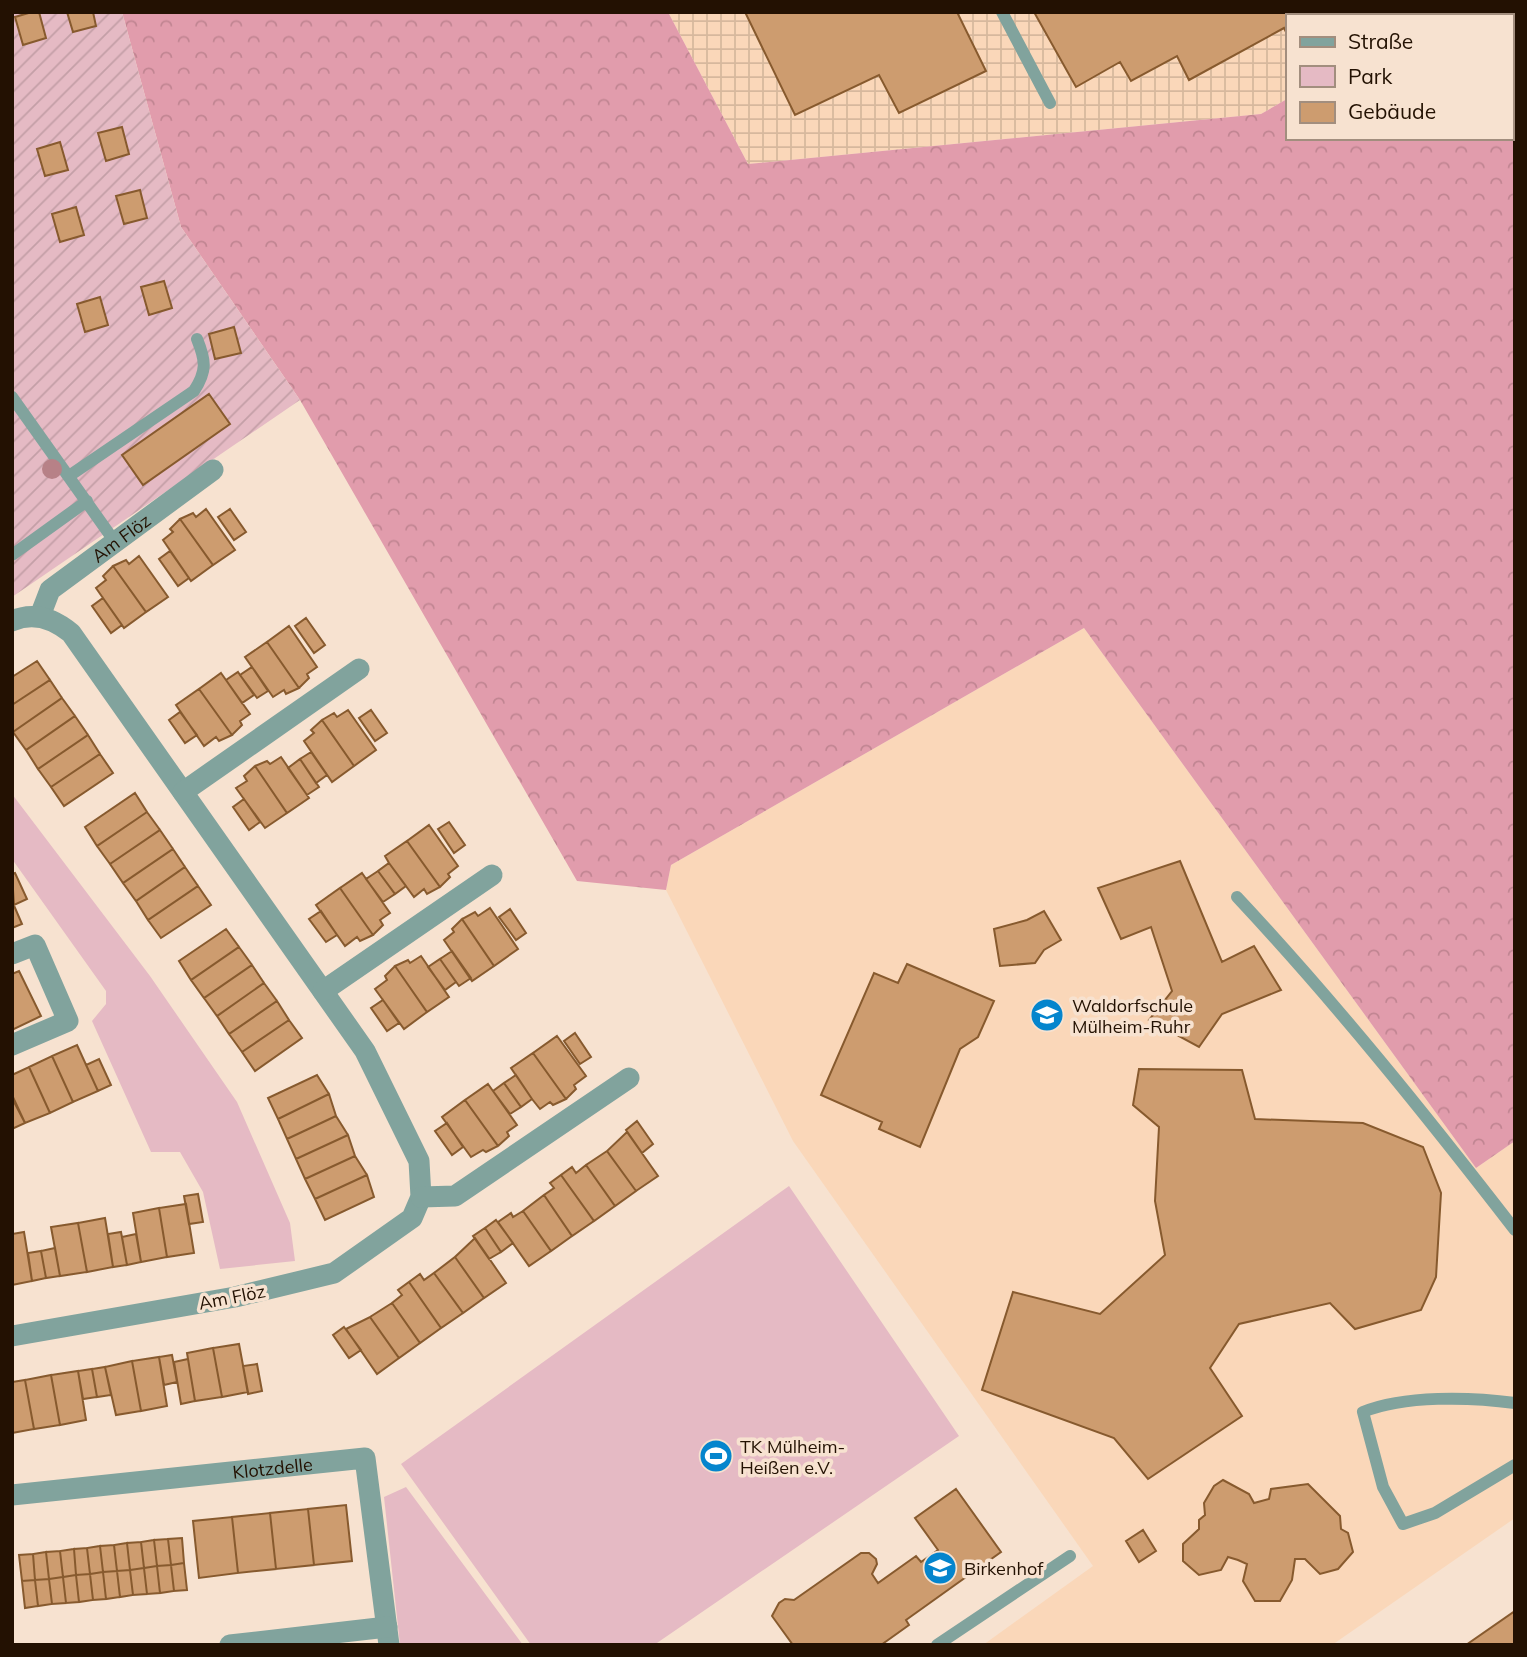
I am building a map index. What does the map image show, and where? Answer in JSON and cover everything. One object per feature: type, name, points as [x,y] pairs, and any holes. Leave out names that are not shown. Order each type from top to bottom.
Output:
[{"type":"street","name":"Am Flöz","points":[[40,617],[50,590],[214,470]]},
{"type":"street","points":[[12,621],[40,617],[55,620],[71,633],[365,1051],[418,1161],[421,1197],[455,1196],[629,1078]]},
{"type":"street","points":[[183,792],[359,669]]},
{"type":"street","points":[[323,991],[492,875]]},
{"type":"street","points":[[12,954],[35,944],[68,1021],[12,1045]]},
{"type":"street","name":"Am Flöz","points":[[12,1336],[236,1297],[334,1273],[412,1218],[421,1197]]},
{"type":"street","name":"Klotzdelle","points":[[12,1495],[365,1458],[388,1636],[230,1645]]},
{"type":"lane","points":[[1002,12],[1050,103]]},
{"type":"lane","points":[[69,476],[194,391],[205,374],[205,360],[197,339]]},
{"type":"lane","points":[[12,397],[115,542]]},
{"type":"lane","points":[[12,555],[87,501]]},
{"type":"lane","points":[[1237,897],[1320,986],[1419,1105],[1515,1230]]},
{"type":"lane","points":[[1515,1403],[1467,1399],[1381,1405],[1363,1412],[1382,1487],[1403,1524],[1435,1513],[1515,1465]]},
{"type":"lane","points":[[937,1645],[1070,1556]]},
{"type":"shaded area","points":[[668,12],[1434,12],[1286,14],[1286,100],[1261,114],[748,164]]},
{"type":"shaded area","name":"Waldorfschule Mülheim-Ruhr","points":[[1084,628],[1476,1168],[1515,1141],[1515,1518],[1332,1645],[983,1645],[1093,1566],[793,1141],[666,890],[671,865]]},
{"type":"green space","points":[[12,12],[122,12],[181,227],[300,400],[12,597]]},
{"type":"green space","points":[[122,12],[668,12],[748,164],[1261,114],[1286,100],[1286,140],[1513,140],[1513,14],[1431,14],[1515,12],[1515,1141],[1476,1168],[1084,628],[671,865],[666,890],[577,881],[300,400],[181,227]]},
{"type":"green space","points":[[12,794],[150,976],[237,1102],[290,1223],[295,1261],[220,1269],[203,1192],[180,1152],[151,1152],[92,1021],[106,1004],[106,991],[12,859]]},
{"type":"green space","name":"TK Mülheim- Heißen e.V.","points":[[789,1186],[959,1436],[654,1645],[531,1645],[401,1464]]},
{"type":"green space","points":[[406,1487],[523,1645],[400,1645],[384,1497]]},
{"type":"building","points":[[39,12],[46,38],[23,45],[15,17]]},
{"type":"building","points":[[67,12],[93,12],[96,26],[73,32]]},
{"type":"building","points":[[745,12],[957,12],[986,71],[899,113],[879,75],[795,115]]},
{"type":"building","points":[[1034,12],[1373,14],[1286,14],[1286,32],[1284,28],[1189,80],[1177,56],[1131,81],[1120,62],[1076,87]]},
{"type":"building","points":[[122,127],[129,154],[106,161],[98,133]]},
{"type":"building","points":[[60,142],[68,170],[45,176],[37,149]]},
{"type":"building","points":[[140,190],[147,218],[124,224],[116,196]]},
{"type":"building","points":[[76,207],[84,235],[60,242],[52,214]]},
{"type":"building","points":[[164,281],[172,308],[149,315],[141,287]]},
{"type":"building","points":[[100,297],[108,325],[85,332],[77,304]]},
{"type":"building","points":[[234,327],[241,353],[215,359],[209,334]]},
{"type":"building","points":[[209,394],[230,424],[143,485],[122,455]]},
{"type":"building","points":[[206,509],[235,550],[213,565],[180,519],[193,513],[196,517]]},
{"type":"building","points":[[230,509],[246,532],[234,540],[218,517]]},
{"type":"building","points":[[180,519],[213,565],[191,581],[163,540],[173,532],[170,529]]},
{"type":"building","points":[[170,551],[189,578],[178,586],[159,559]]},
{"type":"building","points":[[139,556],[168,597],[146,612],[113,566],[126,560],[129,564]]},
{"type":"building","points":[[113,566],[146,612],[124,628],[96,588],[106,580],[103,576]]},
{"type":"building","points":[[103,598],[122,625],[111,633],[92,606]]},
{"type":"building","points":[[306,618],[325,645],[314,653],[295,626]]},
{"type":"building","points":[[289,626],[317,667],[307,674],[309,678],[299,688],[267,642]]},
{"type":"building","points":[[267,642],[299,688],[286,694],[284,690],[273,697],[245,657]]},
{"type":"building","points":[[37,661],[50,680],[12,705],[12,677]]},
{"type":"building","points":[[252,667],[268,691],[257,698],[240,675]]},
{"type":"building","points":[[238,672],[254,695],[242,703],[226,680]]},
{"type":"building","points":[[221,673],[250,714],[240,721],[242,725],[232,735],[199,689]]},
{"type":"building","points":[[50,680],[62,698],[13,732],[12,705]]},
{"type":"building","points":[[199,689],[232,735],[219,741],[216,737],[204,746],[176,705]]},
{"type":"building","points":[[62,698],[75,716],[26,750],[13,732]]},
{"type":"building","points":[[348,710],[376,750],[354,766],[322,720],[334,713],[337,717]]},
{"type":"building","points":[[371,710],[387,733],[375,741],[359,718]]},
{"type":"building","points":[[180,712],[197,735],[185,743],[169,720]]},
{"type":"building","points":[[75,716],[88,735],[38,769],[26,750]]},
{"type":"building","points":[[322,720],[354,766],[332,782],[304,741],[314,733],[311,730]]},
{"type":"building","points":[[88,735],[100,754],[51,787],[38,769]]},
{"type":"building","points":[[311,752],[327,775],[316,783],[300,759]]},
{"type":"building","points":[[100,754],[113,773],[64,806],[51,787]]},
{"type":"building","points":[[281,757],[309,798],[287,813],[255,766],[267,761],[270,764]]},
{"type":"building","points":[[300,759],[319,787],[307,795],[288,768]]},
{"type":"building","points":[[255,766],[287,813],[265,828],[236,788],[247,781],[244,776]]},
{"type":"building","points":[[135,793],[147,812],[97,846],[85,827]]},
{"type":"building","points":[[244,799],[260,822],[249,830],[233,807]]},
{"type":"building","points":[[147,812],[160,830],[110,864],[97,846]]},
{"type":"building","points":[[449,822],[465,845],[454,853],[438,829]]},
{"type":"building","points":[[429,825],[458,866],[448,874],[450,877],[440,887],[407,841]]},
{"type":"building","points":[[160,830],[173,849],[123,883],[110,864]]},
{"type":"building","points":[[407,841],[440,887],[427,894],[424,889],[414,897],[385,856]]},
{"type":"building","points":[[173,849],[185,867],[136,901],[123,883]]},
{"type":"building","points":[[1180,861],[1222,962],[1254,946],[1281,990],[1222,1014],[1199,1047],[1149,1020],[1172,991],[1151,927],[1121,939],[1098,888]]},
{"type":"building","points":[[389,863],[406,886],[395,894],[378,871]]},
{"type":"building","points":[[185,867],[198,886],[148,920],[136,901]]},
{"type":"building","points":[[378,871],[395,894],[383,902],[366,879]]},
{"type":"building","points":[[15,873],[27,899],[14,905],[12,874]]},
{"type":"building","points":[[362,873],[390,913],[380,920],[383,925],[373,935],[340,888]]},
{"type":"building","points":[[198,886],[211,905],[161,938],[148,920]]},
{"type":"building","points":[[340,888],[373,935],[360,941],[357,937],[345,946],[316,905]]},
{"type":"building","points":[[12,901],[22,924],[12,928]]},
{"type":"building","points":[[490,908],[518,949],[494,966],[462,919],[475,912],[478,916]]},
{"type":"building","points":[[510,909],[526,933],[516,940],[499,917]]},
{"type":"building","points":[[321,911],[337,935],[326,942],[309,919]]},
{"type":"building","points":[[1044,911],[1061,940],[1044,950],[1035,963],[1000,966],[994,929],[1027,920]]},
{"type":"building","points":[[462,919],[494,966],[472,981],[444,940],[454,932],[452,929]]},
{"type":"building","points":[[226,929],[239,947],[191,980],[179,961]]},
{"type":"building","points":[[239,947],[252,965],[204,998],[191,980]]},
{"type":"building","points":[[452,951],[471,978],[459,986],[440,959]]},
{"type":"building","points":[[421,956],[449,997],[427,1012],[395,966],[408,960],[410,963]]},
{"type":"building","points":[[440,959],[456,982],[445,990],[428,967]]},
{"type":"building","points":[[907,964],[994,1001],[978,1037],[960,1049],[920,1147],[879,1129],[882,1122],[821,1095],[874,973],[898,983]]},
{"type":"building","points":[[252,965],[264,983],[217,1016],[204,998]]},
{"type":"building","points":[[395,966],[427,1012],[404,1029],[375,989],[387,980],[385,976]]},
{"type":"building","points":[[19,971],[41,1016],[12,1030],[12,974]]},
{"type":"building","points":[[264,983],[277,1001],[229,1034],[217,1016]]},
{"type":"building","points":[[383,1000],[399,1023],[387,1031],[371,1008]]},
{"type":"building","points":[[277,1001],[289,1020],[242,1052],[229,1034]]},
{"type":"building","points":[[289,1020],[302,1038],[255,1071],[242,1052]]},
{"type":"building","points":[[575,1033],[591,1057],[580,1064],[564,1041]]},
{"type":"building","points":[[557,1036],[586,1076],[574,1085],[576,1089],[566,1099],[533,1053]]},
{"type":"building","points":[[77,1045],[98,1091],[73,1102],[52,1056]]},
{"type":"building","points":[[533,1053],[566,1099],[553,1105],[550,1102],[540,1109],[532,1099],[511,1068]]},
{"type":"building","points":[[52,1056],[73,1102],[50,1113],[29,1067]]},
{"type":"building","points":[[99,1059],[111,1085],[98,1091],[86,1065]]},
{"type":"building","points":[[29,1067],[50,1113],[25,1123],[12,1095],[12,1075]]},
{"type":"building","name":"Waldorfschule Mülheim-Ruhr","points":[[1139,1069],[1242,1070],[1255,1119],[1363,1123],[1423,1147],[1441,1193],[1436,1277],[1421,1310],[1355,1329],[1330,1303],[1239,1324],[1210,1368],[1242,1416],[1148,1479],[1114,1438],[982,1390],[1013,1292],[1100,1314],[1165,1255],[1155,1201],[1159,1127],[1133,1105]]},
{"type":"building","points":[[317,1075],[329,1094],[278,1119],[268,1098]]},
{"type":"building","points":[[516,1075],[532,1099],[521,1107],[504,1083]]},
{"type":"building","points":[[504,1083],[521,1107],[510,1114],[493,1091]]},
{"type":"building","points":[[488,1084],[517,1125],[507,1132],[509,1136],[498,1146],[465,1100]]},
{"type":"building","points":[[329,1094],[336,1116],[287,1139],[278,1119]]},
{"type":"building","points":[[12,1098],[25,1123],[12,1129]]},
{"type":"building","points":[[465,1100],[498,1146],[471,1157],[442,1117]]},
{"type":"building","points":[[336,1116],[348,1135],[296,1159],[287,1139]]},
{"type":"building","points":[[637,1121],[653,1144],[642,1153],[626,1130]]},
{"type":"building","points":[[447,1123],[463,1147],[452,1155],[435,1131]]},
{"type":"building","points":[[627,1132],[658,1176],[636,1191],[607,1151]]},
{"type":"building","points":[[348,1135],[355,1156],[305,1179],[296,1159]]},
{"type":"building","points":[[607,1151],[636,1191],[615,1206],[586,1165]]},
{"type":"building","points":[[355,1156],[367,1175],[315,1199],[305,1179]]},
{"type":"building","points":[[586,1165],[615,1206],[594,1221],[561,1175],[572,1167],[576,1173]]},
{"type":"building","points":[[367,1175],[374,1197],[325,1220],[315,1199]]},
{"type":"building","points":[[561,1175],[594,1221],[572,1236],[544,1195],[554,1188],[550,1183]]},
{"type":"building","points":[[198,1194],[203,1222],[189,1224],[184,1196]]},
{"type":"building","points":[[544,1195],[572,1236],[551,1251],[523,1211]]},
{"type":"building","points":[[186,1204],[194,1253],[167,1257],[159,1208]]},
{"type":"building","points":[[159,1208],[167,1257],[141,1262],[133,1213]]},
{"type":"building","points":[[523,1211],[551,1251],[529,1266],[498,1222],[511,1213],[513,1217]]},
{"type":"building","points":[[105,1218],[113,1267],[87,1272],[78,1223]]},
{"type":"building","points":[[496,1220],[513,1243],[501,1252],[485,1228]]},
{"type":"building","points":[[78,1223],[87,1272],[60,1276],[51,1227]]},
{"type":"building","points":[[485,1228],[501,1252],[489,1259],[473,1236]]},
{"type":"building","points":[[24,1232],[32,1281],[12,1285],[12,1234]]},
{"type":"building","points":[[121,1232],[127,1265],[113,1267],[108,1234]]},
{"type":"building","points":[[136,1234],[141,1262],[127,1265],[122,1237]]},
{"type":"building","points":[[475,1238],[506,1283],[484,1298],[455,1257]]},
{"type":"building","points":[[55,1248],[60,1276],[46,1278],[41,1251]]},
{"type":"building","points":[[41,1251],[46,1278],[32,1281],[28,1253]]},
{"type":"building","points":[[455,1257],[484,1298],[463,1313],[434,1273]]},
{"type":"building","points":[[434,1273],[463,1313],[441,1328],[409,1282],[420,1274],[424,1280]]},
{"type":"building","points":[[409,1282],[441,1328],[420,1343],[392,1303],[402,1295],[398,1290]]},
{"type":"building","points":[[392,1303],[420,1343],[399,1358],[370,1317]]},
{"type":"building","points":[[370,1317],[399,1358],[377,1374],[346,1329]]},
{"type":"building","points":[[344,1327],[361,1350],[349,1358],[333,1335]]},
{"type":"building","points":[[239,1344],[248,1392],[222,1397],[213,1348]]},
{"type":"building","points":[[213,1348],[222,1397],[195,1401],[187,1353]]},
{"type":"building","points":[[172,1355],[177,1382],[164,1385],[159,1357]]},
{"type":"building","points":[[159,1357],[167,1406],[141,1411],[132,1361]]},
{"type":"building","points":[[188,1359],[195,1401],[181,1404],[174,1362]]},
{"type":"building","points":[[132,1361],[141,1411],[116,1415],[105,1367]]},
{"type":"building","points":[[257,1364],[262,1391],[248,1394],[243,1366]]},
{"type":"building","points":[[105,1367],[111,1395],[97,1397],[92,1369]]},
{"type":"building","points":[[92,1369],[97,1397],[83,1399],[78,1371]]},
{"type":"building","points":[[78,1371],[86,1420],[60,1425],[51,1375]]},
{"type":"building","points":[[51,1375],[60,1425],[34,1429],[25,1380]]},
{"type":"building","points":[[25,1380],[34,1429],[12,1433],[12,1382]]},
{"type":"building","points":[[1223,1480],[1249,1494],[1254,1503],[1269,1499],[1271,1489],[1308,1484],[1340,1516],[1341,1529],[1348,1533],[1353,1552],[1338,1569],[1320,1574],[1305,1559],[1295,1559],[1292,1580],[1280,1601],[1255,1601],[1243,1581],[1247,1564],[1238,1560],[1228,1557],[1221,1570],[1199,1575],[1183,1561],[1183,1544],[1199,1529],[1199,1520],[1205,1515],[1204,1503],[1214,1486]]},
{"type":"building","name":"Birkenhof","points":[[956,1489],[1001,1552],[906,1620],[909,1625],[881,1645],[793,1645],[772,1616],[779,1603],[785,1599],[794,1600],[861,1553],[869,1553],[876,1559],[877,1564],[872,1574],[878,1583],[916,1556],[921,1562],[938,1550],[915,1518]]},
{"type":"building","points":[[346,1505],[352,1561],[314,1565],[308,1509]]},
{"type":"building","points":[[308,1509],[314,1565],[276,1569],[270,1513]]},
{"type":"building","points":[[270,1513],[276,1569],[238,1573],[232,1517]]},
{"type":"building","points":[[232,1517],[238,1573],[199,1578],[193,1521]]},
{"type":"building","points":[[1143,1530],[1156,1551],[1139,1562],[1126,1541]]},
{"type":"building","points":[[182,1538],[184,1563],[171,1565],[168,1539]]},
{"type":"building","points":[[168,1539],[171,1565],[157,1566],[154,1540]]},
{"type":"building","points":[[154,1540],[157,1566],[144,1568],[141,1542]]},
{"type":"building","points":[[141,1542],[144,1568],[130,1570],[127,1543]]},
{"type":"building","points":[[127,1543],[130,1570],[117,1571],[114,1545]]},
{"type":"building","points":[[114,1545],[117,1571],[103,1572],[100,1546]]},
{"type":"building","points":[[100,1546],[103,1572],[90,1574],[87,1548]]},
{"type":"building","points":[[87,1548],[90,1574],[76,1575],[74,1549]]},
{"type":"building","points":[[74,1549],[76,1575],[63,1577],[60,1551]]},
{"type":"building","points":[[60,1551],[63,1577],[49,1579],[46,1552]]},
{"type":"building","points":[[46,1552],[49,1579],[35,1580],[33,1554]]},
{"type":"building","points":[[33,1554],[35,1580],[22,1581],[19,1555]]},
{"type":"building","points":[[184,1563],[187,1590],[174,1591],[171,1565]]},
{"type":"building","points":[[171,1565],[174,1591],[160,1593],[157,1566]]},
{"type":"building","points":[[157,1566],[160,1593],[147,1594],[144,1568]]},
{"type":"building","points":[[144,1568],[147,1594],[133,1595],[130,1570]]},
{"type":"building","points":[[130,1570],[133,1595],[120,1597],[117,1571]]},
{"type":"building","points":[[117,1571],[120,1597],[106,1599],[103,1572]]},
{"type":"building","points":[[103,1572],[106,1599],[93,1600],[90,1574]]},
{"type":"building","points":[[90,1574],[93,1600],[79,1602],[76,1575]]},
{"type":"building","points":[[76,1575],[79,1602],[66,1603],[63,1577]]},
{"type":"building","points":[[63,1577],[66,1603],[52,1604],[49,1579]]},
{"type":"building","points":[[49,1579],[52,1604],[38,1606],[35,1580]]},
{"type":"building","points":[[35,1580],[38,1606],[25,1608],[22,1581]]},
{"type":"building","points":[[1515,1611],[1515,1645],[1466,1645]]},
{"type":"place","name":"Waldorfschule Mülheim-Ruhr","points":[[1047,1015]]},
{"type":"place","name":"TK Mülheim- Heißen e.V.","points":[[716,1456]]},
{"type":"place","name":"Birkenhof","points":[[940,1568]]}]
